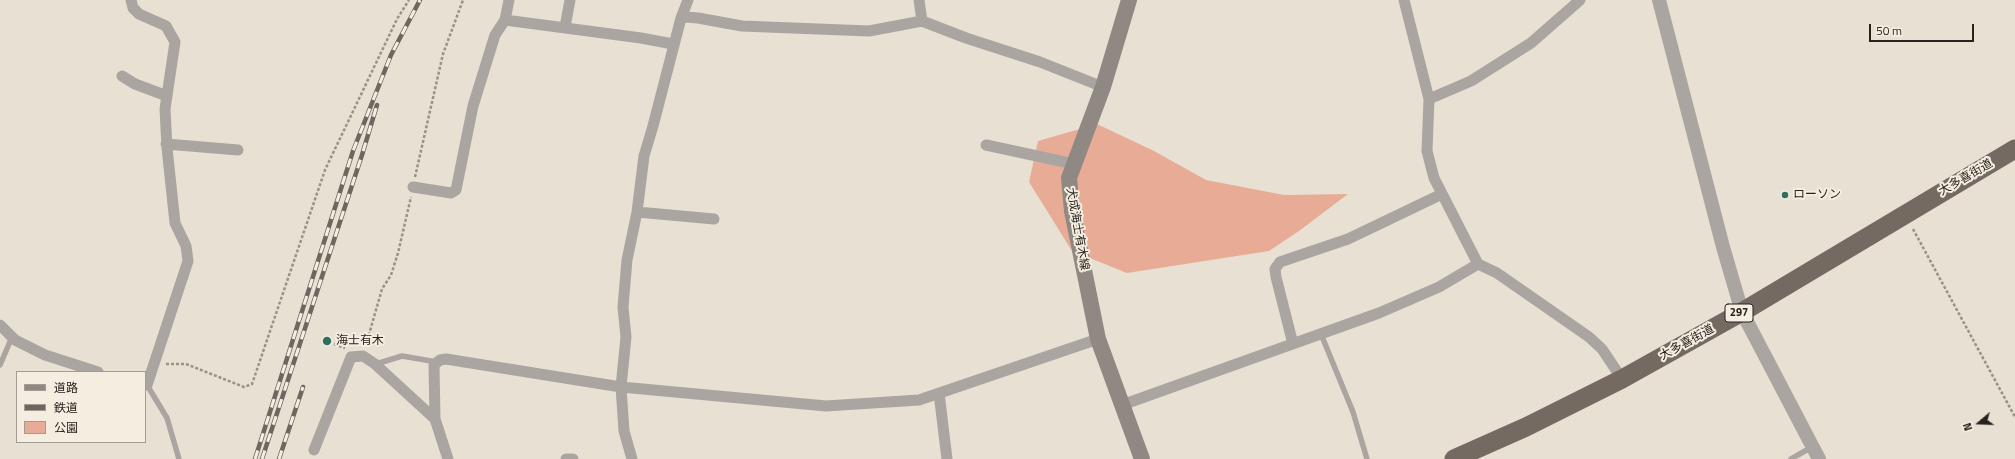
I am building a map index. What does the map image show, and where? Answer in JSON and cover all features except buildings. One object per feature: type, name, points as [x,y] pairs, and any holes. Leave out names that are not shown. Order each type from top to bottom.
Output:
[{"type":"highway","name":"大多喜街道","points":[[1454,459],[1526,427],[1622,379],[1742,312],[2015,149]]},
{"type":"main road","name":"犬成海士有木線","points":[[1129,0],[1103,87],[1069,178],[1072,211],[1098,339],[1142,459]]},
{"type":"street","points":[[131,0],[133,8],[139,14],[166,26],[175,42],[165,109],[166,144],[175,223],[186,246],[188,261],[146,385]]},
{"type":"street","points":[[413,187],[451,193],[456,190],[473,106],[495,35],[505,20],[509,0]]},
{"type":"street","points":[[565,27],[570,0]]},
{"type":"street","points":[[632,459],[624,431],[621,388],[626,337],[623,307],[627,260],[637,212],[644,156],[654,126],[681,18],[688,0]]},
{"type":"street","points":[[919,0],[922,21]]},
{"type":"street","points":[[1404,0],[1429,99],[1427,150],[1434,178],[1478,264],[1503,278],[1589,337],[1602,349],[1622,379]]},
{"type":"street","points":[[1429,99],[1471,81],[1531,43],[1580,0]]},
{"type":"street","points":[[1659,0],[1722,247],[1742,312],[1816,453]]},
{"type":"street","points":[[681,18],[698,18],[742,26],[869,31],[922,21],[966,38],[1040,62],[1103,87]]},
{"type":"street","points":[[505,20],[565,27],[674,44]]},
{"type":"street","points":[[122,76],[135,84],[152,89],[167,96]]},
{"type":"street","points":[[166,144],[238,150]]},
{"type":"street","points":[[986,146],[1074,164]]},
{"type":"street","points":[[1293,344],[1276,277],[1275,269],[1280,262],[1348,239],[1442,194]]},
{"type":"street","points":[[637,212],[714,219]]},
{"type":"street","points":[[1122,404],[1379,313],[1439,287],[1478,264]]},
{"type":"street","points":[[0,325],[12,337],[45,355],[95,371]]},
{"type":"street","points":[[448,459],[435,419],[433,376],[434,365],[436,362],[446,359],[621,388],[826,406],[918,400],[1098,339]]},
{"type":"street","points":[[314,450],[351,357],[363,356],[375,364],[435,419]]},
{"type":"street","points":[[939,393],[947,459]]},
{"type":"street","points":[[566,459],[573,459]]},
{"type":"lane","points":[[1321,334],[1353,412],[1367,459]]},
{"type":"lane","points":[[0,365],[12,337]]},
{"type":"lane","points":[[375,364],[402,356],[436,362]]},
{"type":"lane","points":[[146,385],[167,418],[179,459]]},
{"type":"lane","points":[[1791,459],[1816,453]]},
{"type":"path","points":[[153,365],[186,364],[244,387],[252,384],[325,170],[397,19],[409,0]]},
{"type":"path","points":[[363,356],[382,289],[391,275],[398,253],[443,54],[463,0]]},
{"type":"path","points":[[1905,214],[2015,416]]},
{"type":"green space","points":[[1097,124],[1154,151],[1206,180],[1284,195],[1348,194],[1299,231],[1269,251],[1127,273],[1072,251],[1029,182],[1038,141]]},
{"type":"railway","points":[[255,459],[353,151],[391,55],[420,0]]},
{"type":"railway","points":[[262,459],[377,105]]},
{"type":"railway","points":[[279,459],[303,387]]},
{"type":"place","name":"ローソン","points":[[1785,195]]},
{"type":"place","name":"海士有木","points":[[327,341]]}]
